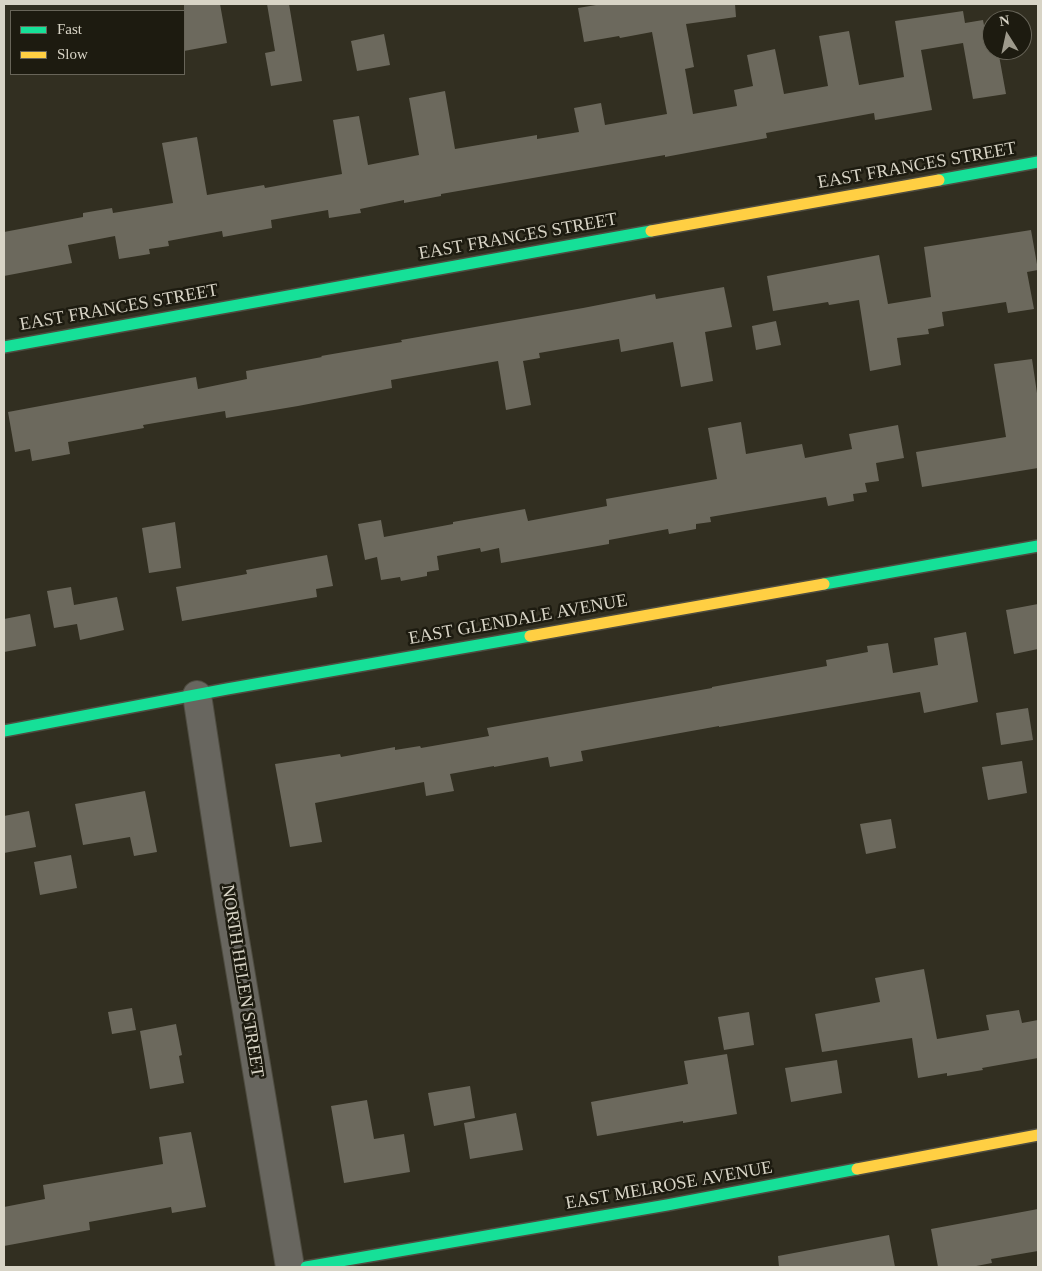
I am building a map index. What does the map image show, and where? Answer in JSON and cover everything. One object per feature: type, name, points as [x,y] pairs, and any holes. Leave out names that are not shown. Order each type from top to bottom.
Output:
[{"type":"street","name":"EAST FRANCES STREET","points":[[4,347],[1038,162]]},
{"type":"street","name":"EAST GLENDALE AVENUE","points":[[4,731],[266,682],[1038,546]]},
{"type":"street","name":"NORTH HELEN STREET","points":[[197,695],[229,904],[290,1267]]},
{"type":"street","name":"EAST MELROSE AVENUE","points":[[306,1267],[667,1205],[1038,1135]]},
{"type":"building","points":[[184,4],[220,4],[227,43],[185,51]]},
{"type":"building","points":[[267,4],[289,4],[302,81],[271,86],[265,53],[275,51]]},
{"type":"building","points":[[602,4],[735,4],[736,17],[686,24],[694,67],[685,69],[693,114],[737,106],[734,90],[753,86],[747,55],[775,49],[784,94],[828,86],[819,36],[849,31],[859,85],[904,77],[895,21],[963,11],[965,23],[982,20],[982,60],[1000,60],[1006,94],[973,99],[963,43],[921,50],[932,110],[875,120],[874,113],[766,133],[767,138],[665,157],[665,155],[441,194],[441,196],[404,203],[404,200],[360,209],[361,213],[329,218],[328,210],[271,220],[272,228],[223,237],[222,231],[168,241],[169,246],[149,249],[150,254],[119,259],[115,236],[68,245],[72,263],[4,276],[4,232],[83,217],[83,213],[112,208],[113,213],[173,203],[162,143],[197,137],[207,195],[264,185],[265,188],[342,174],[333,120],[359,116],[368,165],[419,155],[409,98],[445,91],[455,149],[537,135],[537,139],[579,132],[574,108],[601,103],[605,125],[667,114],[652,32],[584,42],[578,8]]},
{"type":"building","points":[[384,34],[390,65],[357,71],[351,41]]},
{"type":"building","points":[[1031,230],[1038,270],[1027,272],[1034,309],[1008,313],[1006,302],[942,312],[944,326],[928,329],[929,334],[897,338],[901,365],[870,371],[859,300],[829,305],[828,302],[773,311],[767,276],[879,255],[888,304],[931,297],[924,247]]},
{"type":"building","points":[[724,287],[732,327],[705,332],[713,381],[681,387],[673,342],[621,352],[619,339],[539,353],[540,358],[523,361],[531,405],[506,410],[498,361],[391,380],[392,388],[298,406],[226,418],[225,411],[143,425],[144,428],[68,442],[70,454],[32,461],[30,449],[15,452],[8,412],[196,377],[198,389],[247,379],[246,371],[402,342],[401,340],[655,294],[656,299]]},
{"type":"building","points":[[776,321],[781,345],[756,350],[752,326]]},
{"type":"building","points":[[1032,359],[1038,400],[1038,468],[922,487],[916,452],[1006,437],[994,364]]},
{"type":"building","points":[[741,422],[746,454],[802,444],[805,458],[852,449],[849,434],[898,425],[904,458],[876,463],[879,481],[865,483],[867,492],[853,494],[854,501],[828,506],[826,497],[710,517],[711,522],[696,524],[696,529],[669,534],[668,529],[609,540],[609,544],[501,563],[499,548],[481,552],[480,548],[437,556],[439,570],[427,572],[427,576],[401,581],[400,577],[381,580],[377,557],[365,560],[358,524],[381,520],[384,537],[525,509],[528,521],[607,506],[606,499],[717,479],[708,428]]},
{"type":"building","points":[[175,522],[181,568],[149,573],[142,528]]},
{"type":"building","points":[[327,555],[333,586],[316,589],[317,597],[182,621],[176,587],[247,574],[246,570]]},
{"type":"building","points":[[71,587],[74,605],[117,597],[124,630],[80,640],[77,624],[54,628],[47,591]]},
{"type":"building","points":[[1038,604],[1038,649],[1014,654],[1006,610]]},
{"type":"building","points":[[30,614],[36,646],[4,652],[4,619]]},
{"type":"building","points":[[966,632],[978,702],[924,713],[920,692],[581,751],[583,761],[550,767],[548,757],[450,774],[454,791],[426,796],[424,782],[315,803],[322,842],[290,847],[275,764],[340,754],[341,757],[395,747],[395,750],[420,746],[421,748],[489,736],[487,728],[827,666],[826,660],[868,652],[867,646],[888,643],[893,673],[938,665],[934,638]]},
{"type":"building","points":[[1028,708],[1033,740],[1001,745],[996,713]]},
{"type":"building","points":[[1022,761],[1027,793],[988,800],[982,767]]},
{"type":"building","points":[[145,791],[157,852],[134,856],[130,837],[83,845],[75,804]]},
{"type":"building","points":[[29,811],[36,847],[4,853],[4,816]]},
{"type":"building","points":[[891,819],[896,848],[866,854],[860,824]]},
{"type":"building","points":[[71,855],[77,888],[40,895],[34,862]]},
{"type":"building","points":[[924,969],[937,1039],[989,1030],[986,1015],[1019,1010],[1022,1023],[1038,1020],[1038,1058],[947,1076],[947,1073],[918,1078],[912,1038],[822,1052],[815,1014],[880,1002],[875,978]]},
{"type":"building","points":[[132,1008],[136,1030],[112,1034],[108,1012]]},
{"type":"building","points":[[749,1012],[754,1045],[724,1050],[718,1017]]},
{"type":"building","points":[[176,1024],[182,1055],[179,1056],[184,1083],[150,1089],[140,1031]]},
{"type":"building","points":[[727,1054],[737,1114],[597,1136],[591,1102],[688,1084],[684,1061]]},
{"type":"building","points":[[837,1060],[842,1093],[791,1102],[785,1068]]},
{"type":"building","points":[[470,1086],[475,1118],[434,1126],[428,1093]]},
{"type":"building","points":[[367,1100],[374,1139],[404,1134],[410,1172],[344,1183],[331,1106]]},
{"type":"building","points":[[516,1113],[523,1150],[470,1159],[464,1123]]},
{"type":"building","points":[[191,1132],[206,1207],[172,1213],[171,1207],[89,1222],[90,1230],[4,1246],[4,1207],[45,1199],[43,1185],[163,1164],[159,1137]]},
{"type":"building","points":[[1038,1209],[1038,1251],[991,1259],[992,1263],[971,1267],[938,1267],[931,1229]]},
{"type":"building","points":[[889,1235],[895,1267],[779,1267],[778,1256]]},
{"type":"traffic: fast","points":[[939,180],[1038,162]]},
{"type":"traffic: fast","points":[[4,347],[651,231]]},
{"type":"traffic: fast","points":[[824,584],[1038,546]]},
{"type":"traffic: fast","points":[[4,731],[227,689],[530,636]]},
{"type":"traffic: fast","points":[[306,1267],[667,1205],[857,1169]]},
{"type":"traffic: slow","points":[[651,231],[939,180]]},
{"type":"traffic: slow","points":[[530,636],[824,584]]},
{"type":"traffic: slow","points":[[857,1169],[1038,1135]]}]
